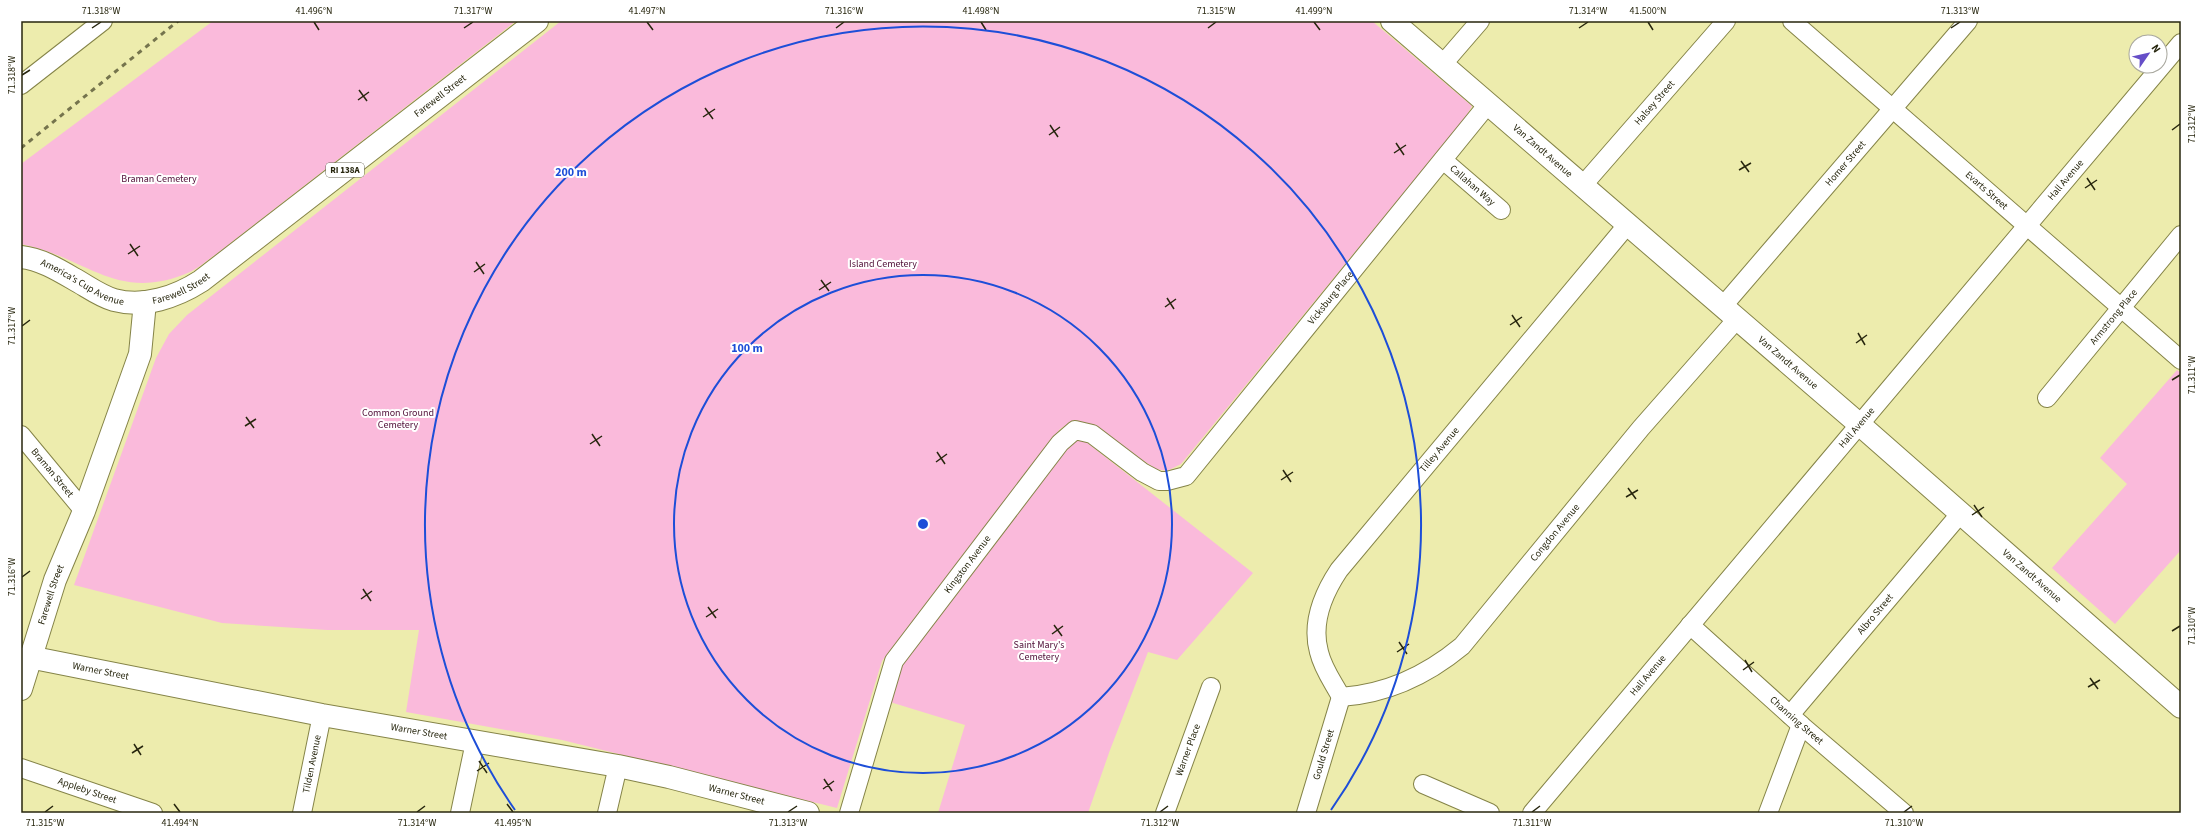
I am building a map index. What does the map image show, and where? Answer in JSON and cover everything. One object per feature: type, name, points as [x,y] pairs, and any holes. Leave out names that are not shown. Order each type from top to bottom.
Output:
[{"type":"street","points":[[21,85],[103,21]]},
{"type":"street","name":"Farewell Street","points":[[22,684],[29,658],[56,580],[84,510],[140,354],[145,302],[177,294],[201,281],[537,21]]},
{"type":"street","name":"Van Zandt Avenue","points":[[1392,21],[1628,224],[2181,707]]},
{"type":"street","points":[[1442,65],[1480,21]]},
{"type":"street","name":"Halsey Street","points":[[1583,186],[1726,21]]},
{"type":"street","name":"Evarts Street","points":[[1792,21],[2181,360]]},
{"type":"street","name":"Homer Street","points":[[1730,313],[1894,109],[1968,21]]},
{"type":"street","name":"Hall Avenue","points":[[1532,813],[2026,224],[2181,42]]},
{"type":"street","name":"Vicksburg Place","points":[[1167,481],[1186,476],[1488,104]]},
{"type":"street","name":"Callahan Way","points":[[1443,160],[1501,210]]},
{"type":"street","name":"Tilley Avenue","points":[[1341,697],[1331,681],[1318,651],[1322,598],[1328,587],[1339,570],[1628,224]]},
{"type":"street","name":"Armstrong Place","points":[[2047,398],[2181,235]]},
{"type":"street","name":"America's Cup Avenue","points":[[21,257],[31,258],[57,268],[114,300],[145,302]]},
{"type":"street","name":"Congdon Avenue","points":[[1341,697],[1367,694],[1400,684],[1431,669],[1462,646],[1641,428],[1730,313]]},
{"type":"street","name":"Kingston Avenue","points":[[849,813],[894,661],[1060,443],[1075,430],[1092,434],[1142,472],[1159,481],[1167,481]]},
{"type":"street","name":"Braman Street","points":[[21,435],[84,510]]},
{"type":"street","name":"Albro Street","points":[[1768,813],[1796,720],[1960,514]]},
{"type":"street","name":"Channing Street","points":[[1690,625],[1898,811]]},
{"type":"street","name":"Warner Street","points":[[29,658],[322,715],[618,766],[669,777],[808,813]]},
{"type":"street","name":"Warner Place","points":[[1166,813],[1211,687]]},
{"type":"street","name":"Gould Street","points":[[1306,813],[1341,697]]},
{"type":"street","name":"Tilden Avenue","points":[[302,813],[322,715]]},
{"type":"street","points":[[460,813],[475,742]]},
{"type":"street","points":[[607,813],[618,766]]},
{"type":"street","name":"Appleby Street","points":[[21,768],[152,813]]},
{"type":"street","points":[[1423,784],[1490,813]]},
{"type":"green space","name":"Braman Cemetery","points":[[213,21],[516,21],[215,255],[190,272],[164,281],[142,283],[122,281],[103,275],[44,250],[21,244],[21,164]]},
{"type":"green space","name":"Island Cemetery","points":[[561,21],[1372,21],[1472,106],[1465,118],[1181,464],[1167,471],[1156,469],[1089,425],[1074,420],[1060,429],[882,661],[837,808],[562,740],[406,712],[419,630],[327,630],[222,623],[74,585],[156,358],[169,334],[187,315]]},
{"type":"green space","points":[[2177,370],[2181,373],[2181,550],[2115,624],[2052,568],[2127,484],[2100,458]]},
{"type":"green space","name":"Saint Mary's Cemetery","points":[[1075,440],[1085,441],[1253,573],[1177,660],[1148,652],[1110,750],[1088,813],[938,813],[965,725],[890,702],[901,664],[1066,447]]},
{"type":"railway","points":[[21,148],[178,21]]},
{"type":"park label","name":"Common Ground Cemetery","points":[[398,418]]}]
